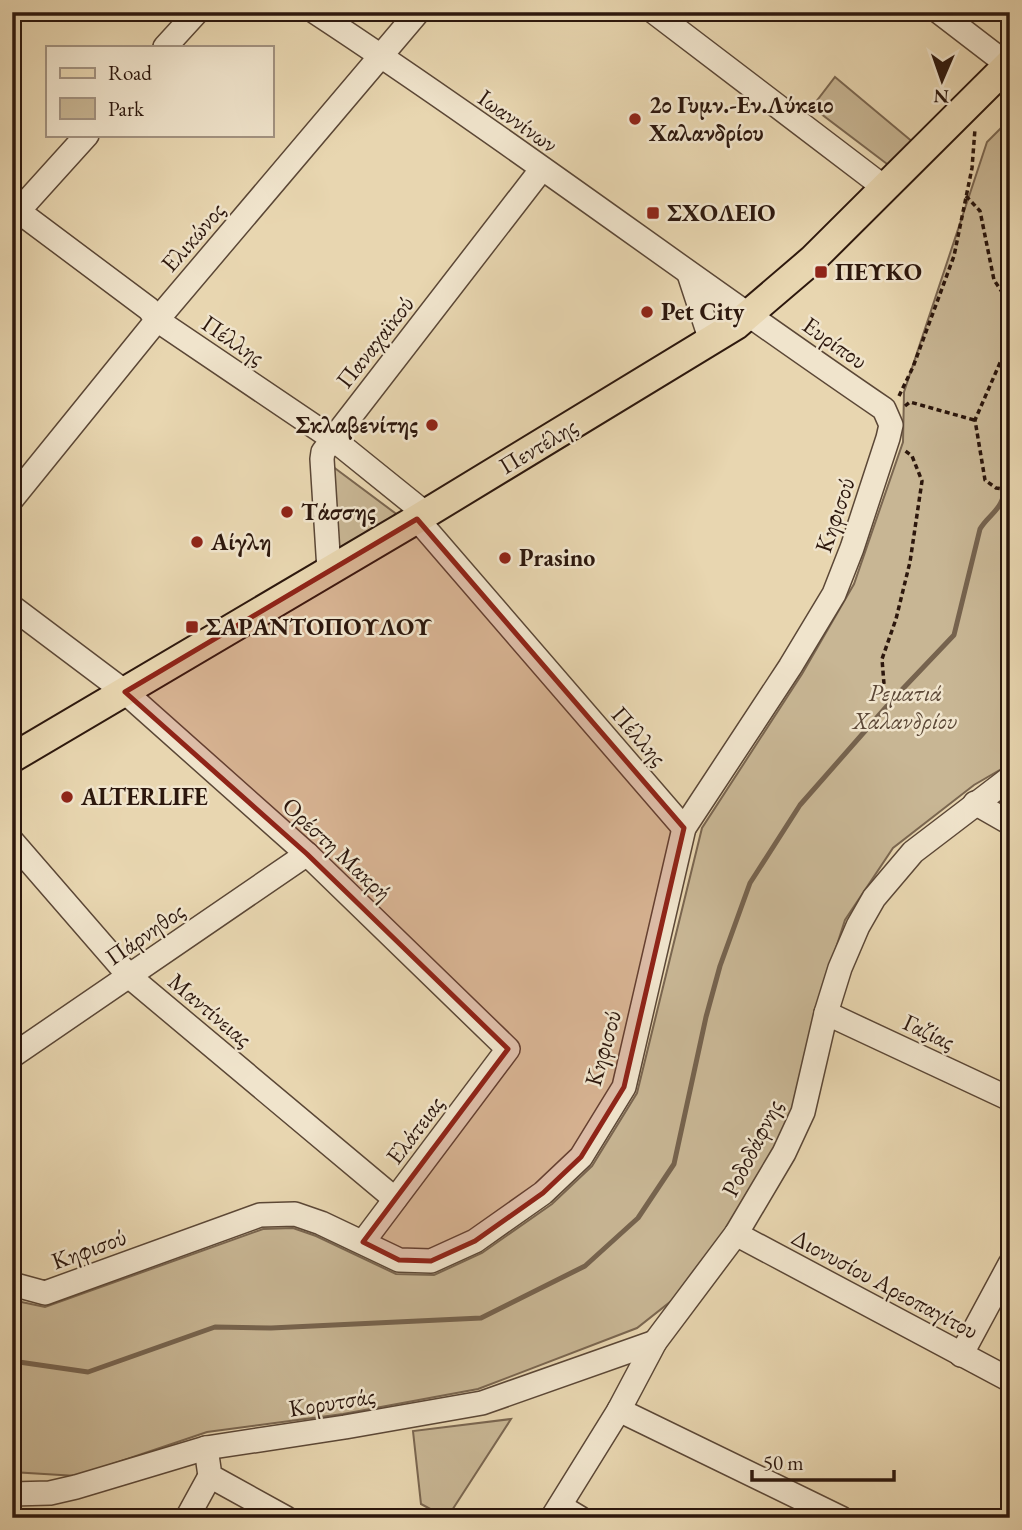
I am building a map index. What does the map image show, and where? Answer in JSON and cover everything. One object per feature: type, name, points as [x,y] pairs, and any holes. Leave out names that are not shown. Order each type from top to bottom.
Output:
[{"type":"main road","name":"Πεντέλης","points":[[12,758],[421,516],[711,341],[749,315],[812,260],[1009,64]]},
{"type":"street","points":[[166,46],[197,12]]},
{"type":"street","name":"Ιωαννίνων","points":[[315,12],[749,315]]},
{"type":"street","name":"Ελικώνος","points":[[12,499],[157,320],[383,57],[418,12]]},
{"type":"street","points":[[939,12],[1009,64]]},
{"type":"street","points":[[656,13],[885,188]]},
{"type":"street","points":[[14,213],[86,136]]},
{"type":"street","name":"Παναχαϊκού","points":[[329,570],[323,452],[541,170]]},
{"type":"street","name":"Πέλλης","points":[[14,213],[149,309],[157,320],[333,439],[421,516],[684,828]]},
{"type":"street","points":[[689,274],[711,341]]},
{"type":"street","name":"Ευρίπου","points":[[749,315],[884,409],[888,428]]},
{"type":"street","name":"Κηφισού","points":[[12,1284],[45,1293],[260,1215],[295,1214],[321,1223],[399,1260],[431,1261],[475,1241],[543,1193],[581,1157],[624,1087],[684,828],[790,667],[834,594],[852,548],[888,428]]},
{"type":"street","name":"Ορέστη Μακρή","points":[[12,607],[125,692],[307,854],[508,1049]]},
{"type":"street","name":"Ροδοδάφνης","points":[[556,1512],[619,1410],[655,1342],[736,1234],[797,1128],[840,968],[858,926],[874,898],[913,852],[1010,778]]},
{"type":"street","points":[[975,803],[1010,823]]},
{"type":"street","name":"Μαντίνειας","points":[[12,841],[130,977],[395,1199]]},
{"type":"street","name":"Πάρνηθος","points":[[12,1056],[307,854]]},
{"type":"street","name":"Γαζίας","points":[[826,1013],[1010,1100]]},
{"type":"street","name":"Ελάτειας","points":[[363,1242],[508,1049]]},
{"type":"street","name":"Διονυσίου Αρεοπαγίτου","points":[[736,1234],[1010,1380]]},
{"type":"street","points":[[961,1355],[1010,1264]]},
{"type":"street","name":"Κορυτσάς","points":[[12,1494],[50,1493],[76,1487],[206,1448],[482,1403],[655,1342]]},
{"type":"street","points":[[619,1410],[841,1518]]},
{"type":"street","points":[[187,1518],[210,1476],[206,1448]]},
{"type":"street","points":[[210,1476],[286,1518]]},
{"type":"street","points":[[556,1512],[580,1518]]},
{"type":"path","points":[[884,684],[882,659],[896,619],[910,562],[922,481],[912,456],[888,428],[954,256],[972,168],[978,95]]},
{"type":"path","points":[[966,196],[980,211],[994,280],[1006,298]]},
{"type":"path","points":[[1010,288],[1006,298],[1006,349],[975,420],[985,480],[996,488],[1010,490]]},
{"type":"path","points":[[910,402],[975,420]]},
{"type":"highlighted area","points":[[417,519],[684,828],[624,1087],[581,1157],[543,1193],[475,1241],[431,1261],[399,1260],[363,1242],[508,1049],[307,854],[125,692]]},
{"type":"green space","points":[[835,77],[914,143],[891,167],[812,107]]},
{"type":"green space","name":"Ρεματιά Χαλανδρίου","points":[[1010,119],[1010,764],[974,785],[893,848],[845,920],[816,1010],[786,1142],[708,1272],[637,1328],[478,1389],[343,1414],[207,1432],[77,1476],[12,1472],[12,1300],[45,1307],[263,1229],[293,1228],[396,1274],[434,1275],[482,1253],[552,1204],[592,1166],[637,1093],[702,828],[802,674],[854,584],[903,442],[904,392],[987,142]]},
{"type":"green space","points":[[332,466],[399,516],[341,549],[338,545]]},
{"type":"green space","points":[[511,1419],[447,1518],[421,1504],[413,1431]]},
{"type":"waterway","points":[[12,1361],[88,1372],[215,1327],[271,1328],[481,1318],[585,1266],[638,1218],[674,1164],[706,1017],[720,966],[750,883],[800,805],[895,697],[954,635],[980,529],[1001,502],[1010,466]]},
{"type":"place","name":"2ο Γυμν.-Εν.Λύκειο Χαλανδρίου","points":[[635,119]]},
{"type":"place","name":"ΣΧΟΛΕΙΟ","points":[[653,213]]},
{"type":"place","name":"ΠΕΥΚΟ","points":[[821,272]]},
{"type":"place","name":"Pet City","points":[[647,312]]},
{"type":"place","name":"Σκλαβενίτης","points":[[432,425]]},
{"type":"place","name":"Τάσσης","points":[[287,512]]},
{"type":"place","name":"Αίγλη","points":[[197,542]]},
{"type":"place","name":"Prasino","points":[[505,558]]},
{"type":"place","name":"ΣΑΡΑΝΤΟΠΟΥΛΟΥ","points":[[192,627]]},
{"type":"place","name":"ALTERLIFE","points":[[67,797]]}]
